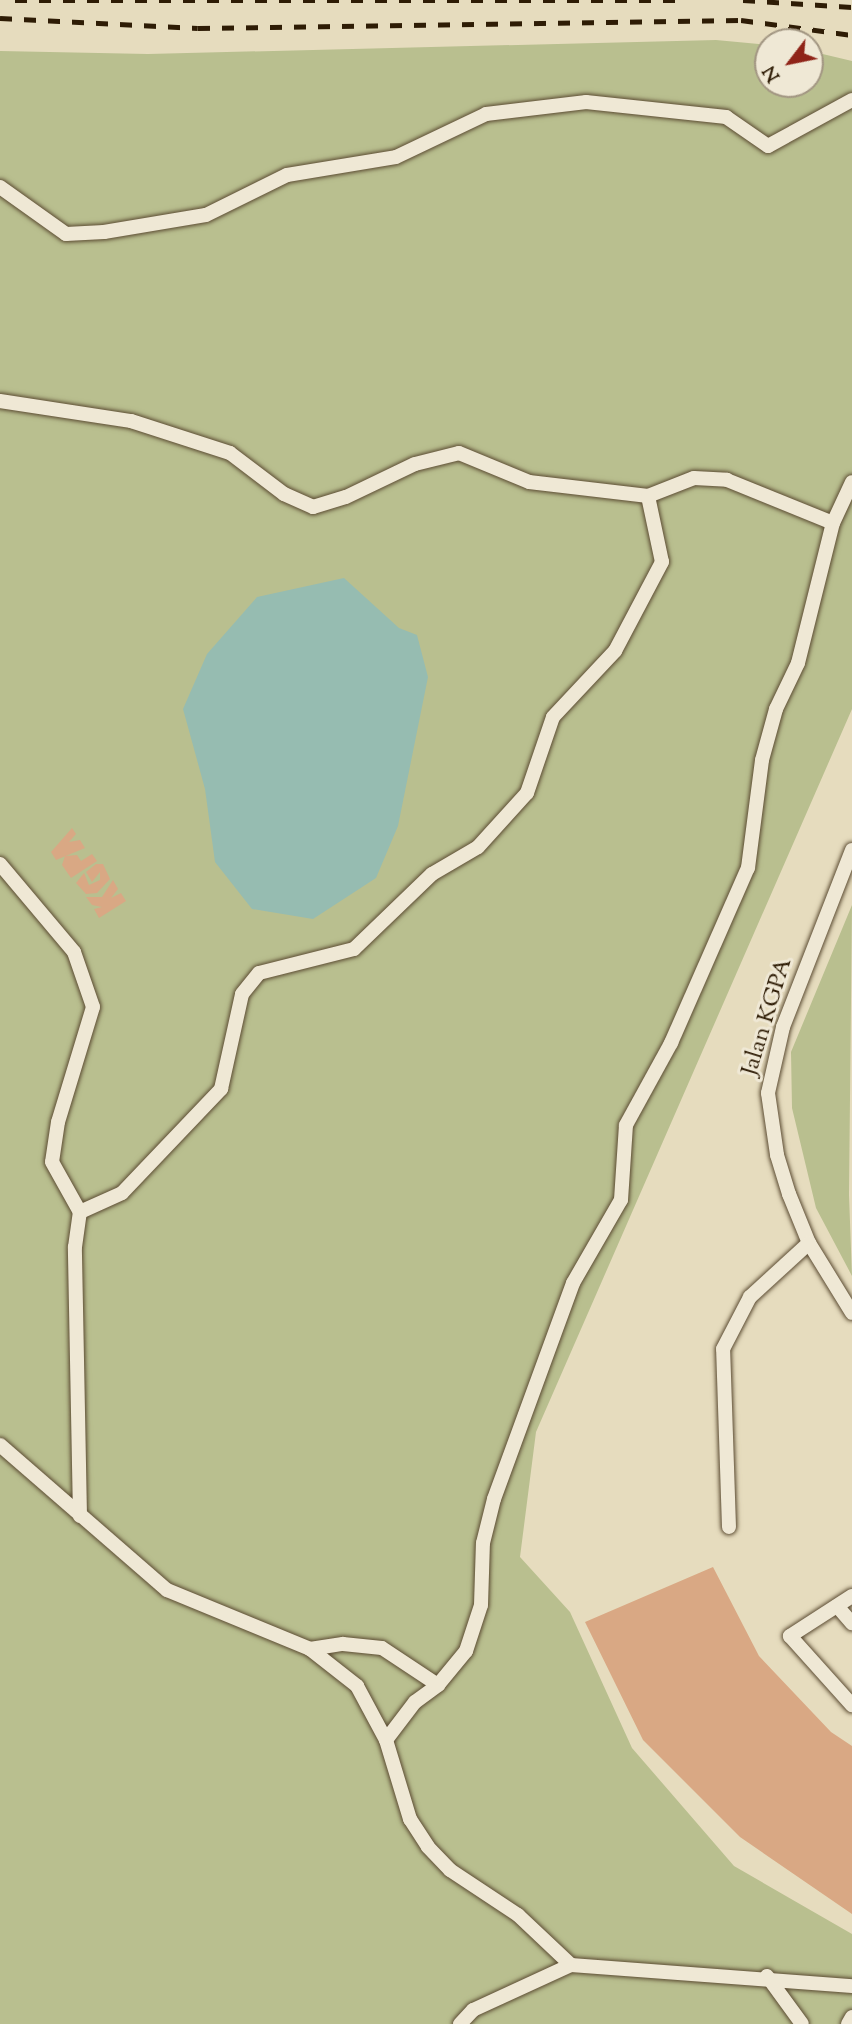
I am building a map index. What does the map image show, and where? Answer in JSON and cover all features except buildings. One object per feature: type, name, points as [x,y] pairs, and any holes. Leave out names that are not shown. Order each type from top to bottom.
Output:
[{"type":"lane","points":[[0,187],[66,234],[104,232],[206,215],[288,175],[396,157],[486,114],[586,102],[726,117],[768,146],[852,100]]},
{"type":"lane","points":[[0,401],[131,421],[230,453],[284,494],[313,507],[346,498],[415,464],[459,453],[528,482],[649,496],[694,478],[727,480],[833,523]]},
{"type":"lane","points":[[386,1740],[415,1702],[438,1685],[466,1651],[481,1605],[483,1543],[494,1499],[573,1283],[621,1200],[626,1125],[671,1043],[748,869],[762,761],[776,709],[798,663],[833,523],[852,482]]},
{"type":"lane","points":[[80,1213],[122,1193],[221,1089],[242,994],[259,973],[354,949],[432,874],[478,847],[527,793],[553,717],[615,651],[662,562],[649,496]]},
{"type":"lane","name":"Jalan KGPA","points":[[852,850],[783,1027],[768,1093],[777,1155],[809,1243],[852,1313]]},
{"type":"lane","points":[[0,863],[74,952],[93,1007],[58,1122],[52,1162],[80,1213],[75,1247],[80,1516]]},
{"type":"lane","points":[[729,1527],[723,1349],[750,1297],[809,1243]]},
{"type":"lane","points":[[0,1445],[167,1590],[310,1648],[357,1686],[386,1740],[410,1819],[428,1847],[450,1870],[518,1915],[571,1965]]},
{"type":"lane","points":[[852,1596],[790,1636],[852,1705]]},
{"type":"lane","points":[[837,1606],[852,1623]]},
{"type":"lane","points":[[310,1648],[343,1644],[382,1648],[438,1685]]},
{"type":"lane","points":[[460,2024],[473,2010],[571,1965],[767,1976],[852,1986]]},
{"type":"lane","points":[[767,1976],[802,2024]]},
{"type":"lane","points":[[848,2024],[852,2017]]},
{"type":"green space","points":[[716,40],[754,44],[754,98],[824,98],[824,54],[852,61],[852,709],[536,1432],[520,1557],[570,1612],[632,1748],[734,1866],[852,1934],[852,2024],[0,2024],[0,51],[148,54]]},
{"type":"green space","points":[[852,905],[849,1195],[852,1276],[816,1208],[792,1108],[791,1052]]},
{"type":"water","points":[[344,578],[399,628],[417,635],[428,677],[398,826],[376,878],[313,919],[252,909],[215,862],[205,789],[183,709],[207,654],[257,597]]},
{"type":"railway","points":[[15,0],[675,0]]},
{"type":"railway","points":[[743,0],[852,7]]},
{"type":"railway","points":[[0,18],[198,28],[741,20],[852,35]]}]
